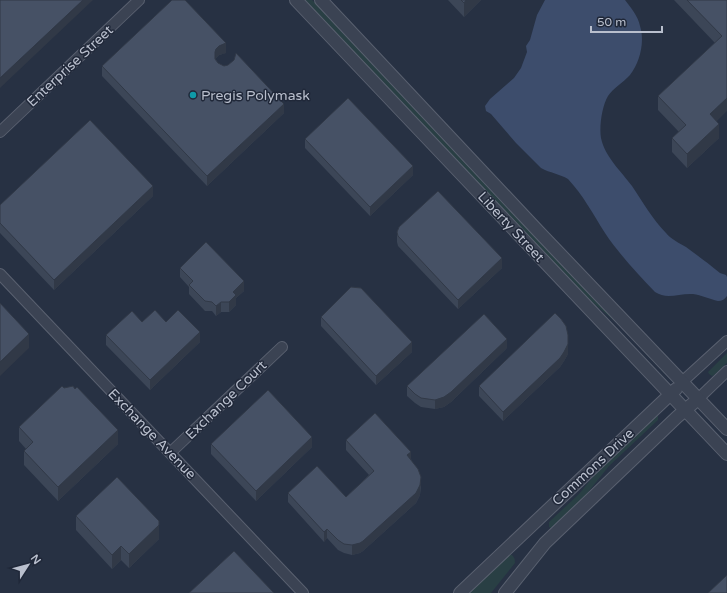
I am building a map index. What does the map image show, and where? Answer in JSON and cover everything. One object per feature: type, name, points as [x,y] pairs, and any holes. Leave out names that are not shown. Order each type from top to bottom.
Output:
[{"type":"street","name":"Enterprise Street","points":[[0,132],[139,0]]},
{"type":"street","name":"Liberty Street","points":[[296,0],[727,454]]},
{"type":"street","name":"Liberty Street","points":[[321,0],[534,227],[727,429]]},
{"type":"street","name":"Exchange Avenue","points":[[0,274],[303,593]]},
{"type":"street","name":"Commons Drive","points":[[460,593],[727,341]]},
{"type":"street","name":"Exchange Court","points":[[170,453],[282,347]]},
{"type":"street","name":"Commons Drive","points":[[505,593],[545,543],[727,371]]},
{"type":"green space","points":[[303,0],[312,0],[323,10],[666,372],[665,374],[618,324],[578,290]]},
{"type":"green space","points":[[727,353],[727,363],[714,375],[712,376],[709,374],[708,372]]},
{"type":"green space","points":[[656,415],[658,416],[658,420],[609,466],[585,496],[553,527],[549,527],[549,522],[579,494],[606,461]]},
{"type":"green space","points":[[510,554],[514,557],[515,563],[491,593],[466,593],[507,555]]},
{"type":"water","points":[[545,0],[625,0],[636,15],[639,22],[642,39],[641,52],[634,70],[613,90],[606,100],[600,133],[603,145],[614,164],[668,235],[720,273],[726,275],[727,296],[723,300],[718,301],[693,294],[664,296],[655,292],[616,248],[583,198],[568,179],[541,168],[516,143],[491,114],[486,111],[485,106],[490,99],[514,78],[521,68],[527,52],[526,46],[530,40],[537,15]]},
{"type":"building","points":[[0,0],[83,0],[0,78]]},
{"type":"building","name":"Pregis Polymask","points":[[172,0],[185,0],[226,43],[216,49],[215,59],[218,63],[224,66],[228,65],[234,60],[236,53],[284,104],[207,176],[102,66]]},
{"type":"building","points":[[687,0],[727,0],[727,98],[710,114],[719,124],[687,154],[672,138],[686,125],[658,96],[722,36]]},
{"type":"building","points":[[348,98],[413,166],[370,207],[305,139]]},
{"type":"building","points":[[90,120],[153,186],[54,280],[0,223],[0,205]]},
{"type":"building","points":[[438,191],[502,258],[458,300],[398,236],[397,232],[399,227]]},
{"type":"building","points":[[206,242],[244,281],[233,292],[236,295],[229,302],[221,302],[216,306],[212,302],[205,301],[189,285],[193,281],[180,268]]},
{"type":"building","points":[[351,287],[361,288],[412,342],[376,376],[321,317]]},
{"type":"building","points":[[0,303],[29,334],[0,362]]},
{"type":"building","points":[[155,310],[166,322],[178,310],[200,332],[150,380],[106,335],[132,311],[142,322]]},
{"type":"building","points":[[555,313],[566,326],[568,344],[564,352],[560,358],[503,412],[479,386]]},
{"type":"building","points":[[484,314],[507,339],[444,397],[435,400],[421,398],[415,394],[407,386]]},
{"type":"building","points":[[62,386],[64,388],[73,386],[75,389],[77,387],[118,430],[58,487],[24,451],[33,442],[19,427]]},
{"type":"building","points":[[268,390],[312,437],[256,491],[211,444]]},
{"type":"building","points":[[375,413],[411,452],[407,455],[418,469],[421,477],[420,485],[416,493],[363,541],[352,545],[344,544],[327,529],[324,532],[288,493],[317,466],[346,497],[374,471],[346,440]]},
{"type":"building","points":[[117,477],[159,521],[159,525],[129,554],[121,546],[112,555],[76,516]]},
{"type":"building","points":[[234,551],[274,593],[189,593]]},
{"type":"building","points":[[727,575],[727,593],[708,593]]},
{"type":"place","name":"Pregis Polymask","points":[[193,95]]}]
